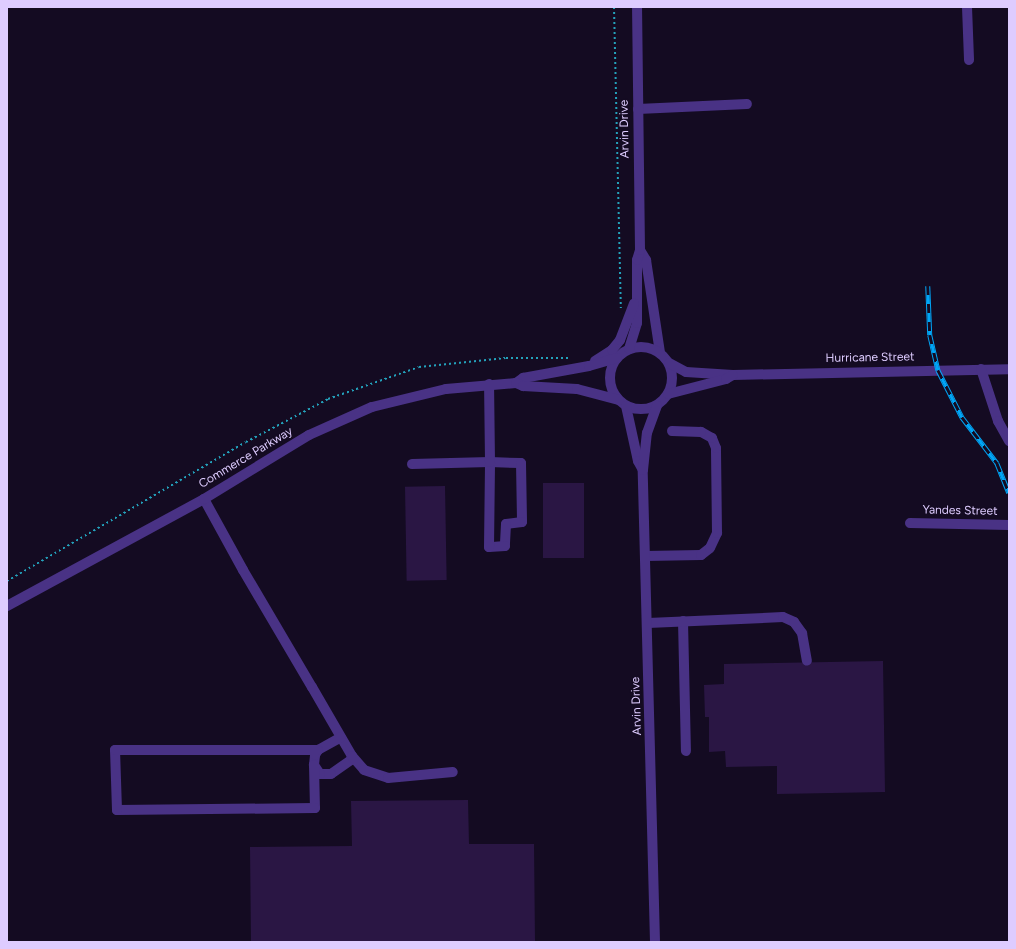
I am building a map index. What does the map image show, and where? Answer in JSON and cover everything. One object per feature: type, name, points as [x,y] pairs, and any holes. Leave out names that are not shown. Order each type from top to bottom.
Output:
[{"type":"street","name":"Arvin Drive","points":[[629,349],[637,323],[637,260],[640,250],[637,7]]},
{"type":"street","points":[[967,7],[969,60]]},
{"type":"street","points":[[638,109],[746,104]]},
{"type":"street","name":"Arvin Drive","points":[[640,250],[646,260],[660,353]]},
{"type":"street","points":[[589,366],[612,350],[620,340],[631,317],[638,288]]},
{"type":"street","points":[[617,358],[629,349],[645,348],[660,353],[669,363],[672,378],[668,394]]},
{"type":"street","name":"Arvin Drive","points":[[617,358],[611,374],[611,382],[622,403],[638,461],[643,470]]},
{"type":"street","name":"Commerce Parkway","points":[[516,383],[523,378],[589,366],[617,358]]},
{"type":"street","name":"Hurricane Street","points":[[669,363],[686,372],[732,375],[1009,369]]},
{"type":"street","points":[[981,369],[998,421],[1009,441]]},
{"type":"street","name":"Hurricane Street","points":[[668,394],[726,379],[732,375]]},
{"type":"street","name":"Commerce Parkway","points":[[7,606],[204,498],[309,435],[345,418],[411,396],[446,389],[488,384],[516,383],[523,386],[577,389],[622,403]]},
{"type":"street","points":[[412,464],[490,462],[521,463],[522,522],[506,524],[505,546],[489,547],[490,462],[488,384]]},
{"type":"street","name":"Arvin Drive","points":[[656,942],[643,470],[647,432],[657,406],[668,394]]},
{"type":"street","points":[[622,403],[642,410],[657,406]]},
{"type":"street","points":[[646,556],[701,555],[710,548],[717,534],[716,448],[712,438],[701,432],[672,431]]},
{"type":"street","points":[[204,498],[352,756],[364,770],[388,778],[453,772]]},
{"type":"street","name":"Yandes Street","points":[[910,523],[1009,525]]},
{"type":"street","points":[[648,623],[783,617],[794,622],[802,633],[807,661]]},
{"type":"street","points":[[683,621],[686,750]]},
{"type":"street","points":[[318,750],[115,750],[117,810],[315,808],[313,758],[318,750],[341,737]]},
{"type":"street","points":[[314,765],[320,774],[331,774],[351,760],[352,756]]},
{"type":"path","points":[[614,7],[620,314]]},
{"type":"path","points":[[7,581],[246,442],[328,399],[419,367],[506,358],[576,358]]},
{"type":"building","points":[[543,483],[584,483],[584,558],[543,558]]},
{"type":"building","points":[[445,486],[447,580],[407,581],[405,487]]},
{"type":"building","points":[[883,661],[885,792],[777,794],[777,766],[726,767],[725,751],[709,752],[709,717],[705,717],[704,685],[724,684],[724,664]]},
{"type":"building","points":[[468,800],[469,844],[534,844],[535,942],[251,942],[250,847],[352,846],[351,801]]},
{"type":"railway","points":[[928,286],[930,335],[938,370],[962,417],[997,463],[1009,493]]}]
